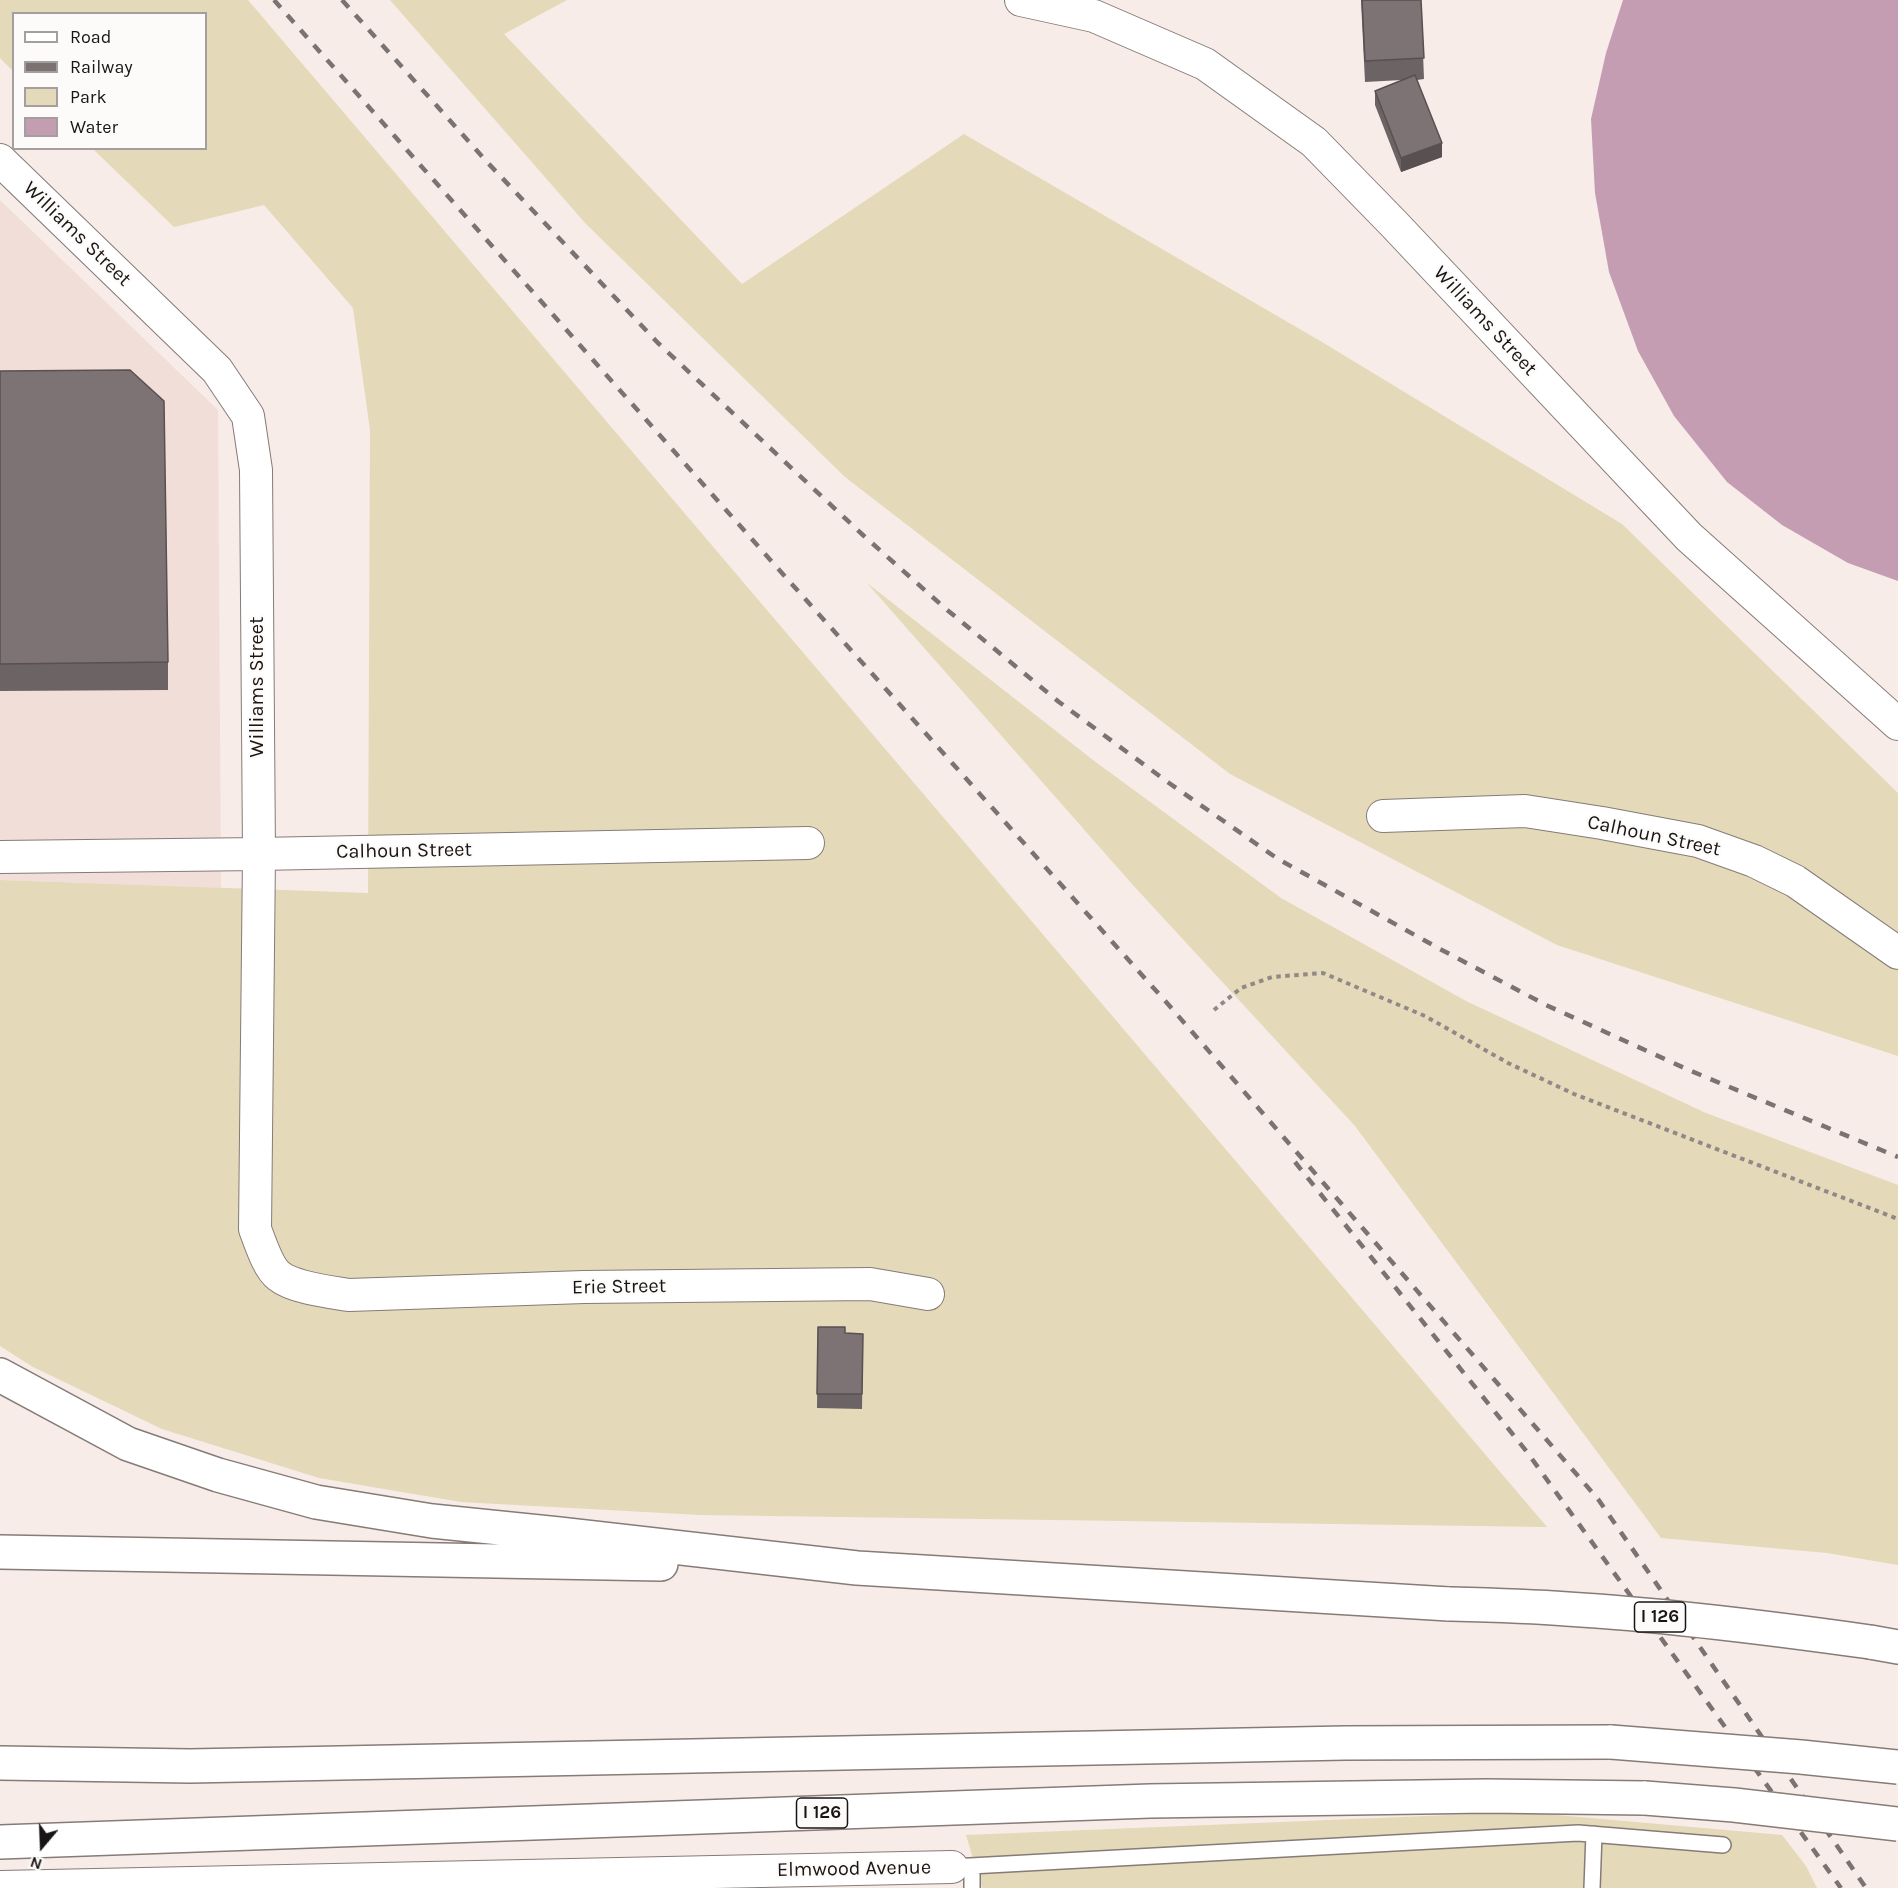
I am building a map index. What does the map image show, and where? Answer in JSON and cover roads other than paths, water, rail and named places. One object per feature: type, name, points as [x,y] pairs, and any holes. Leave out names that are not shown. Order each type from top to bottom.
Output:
[{"type":"highway","points":[[0,1375],[128,1444],[218,1475],[316,1502],[432,1521],[857,1568]]},
{"type":"highway","name":"I 126","points":[[0,1552],[857,1568],[1198,1590],[1568,1609],[1748,1625],[1884,1645]]},
{"type":"highway","points":[[0,1763],[190,1766],[1345,1743],[1611,1742],[1898,1767]]},
{"type":"highway","name":"I 126","points":[[0,1842],[1138,1802],[1487,1796],[1645,1798],[1734,1805],[1898,1824]]},
{"type":"street","name":"Williams Street","points":[[1021,0],[1094,16],[1205,64],[1314,142],[1402,232],[1689,537],[1898,724]]},
{"type":"street","name":"Williams Street","points":[[0,160],[217,370],[248,416],[256,470],[259,854],[255,1229],[264,1253],[278,1276],[310,1289]]},
{"type":"street","name":"Calhoun Street","points":[[1383,816],[1525,811],[1698,841],[1754,861],[1795,881],[1898,953]]},
{"type":"street","name":"Calhoun Street","points":[[0,857],[808,843]]},
{"type":"street","name":"Erie Street","points":[[310,1289],[349,1295],[584,1287],[870,1284],[928,1294]]},
{"type":"street","name":"Elmwood Avenue","points":[[0,1887],[965,1874]]},
{"type":"lane","points":[[965,1874],[1566,1833],[1723,1845]]},
{"type":"lane","points":[[1592,1888],[1594,1834]]},
{"type":"water","points":[[1623,0],[1898,0],[1898,581],[1848,563],[1782,525],[1727,482],[1674,416],[1638,351],[1609,272],[1595,193],[1591,119],[1606,53]]},
{"type":"railway","points":[[274,0],[1167,1003],[1598,1499],[1866,1888]]},
{"type":"railway","points":[[342,0],[488,163],[658,343],[864,536],[946,609],[1059,702],[1278,859],[1440,949],[1546,1005],[1691,1071],[1898,1157]]},
{"type":"railway","points":[[1295,1162],[1527,1452],[1841,1888]]}]
